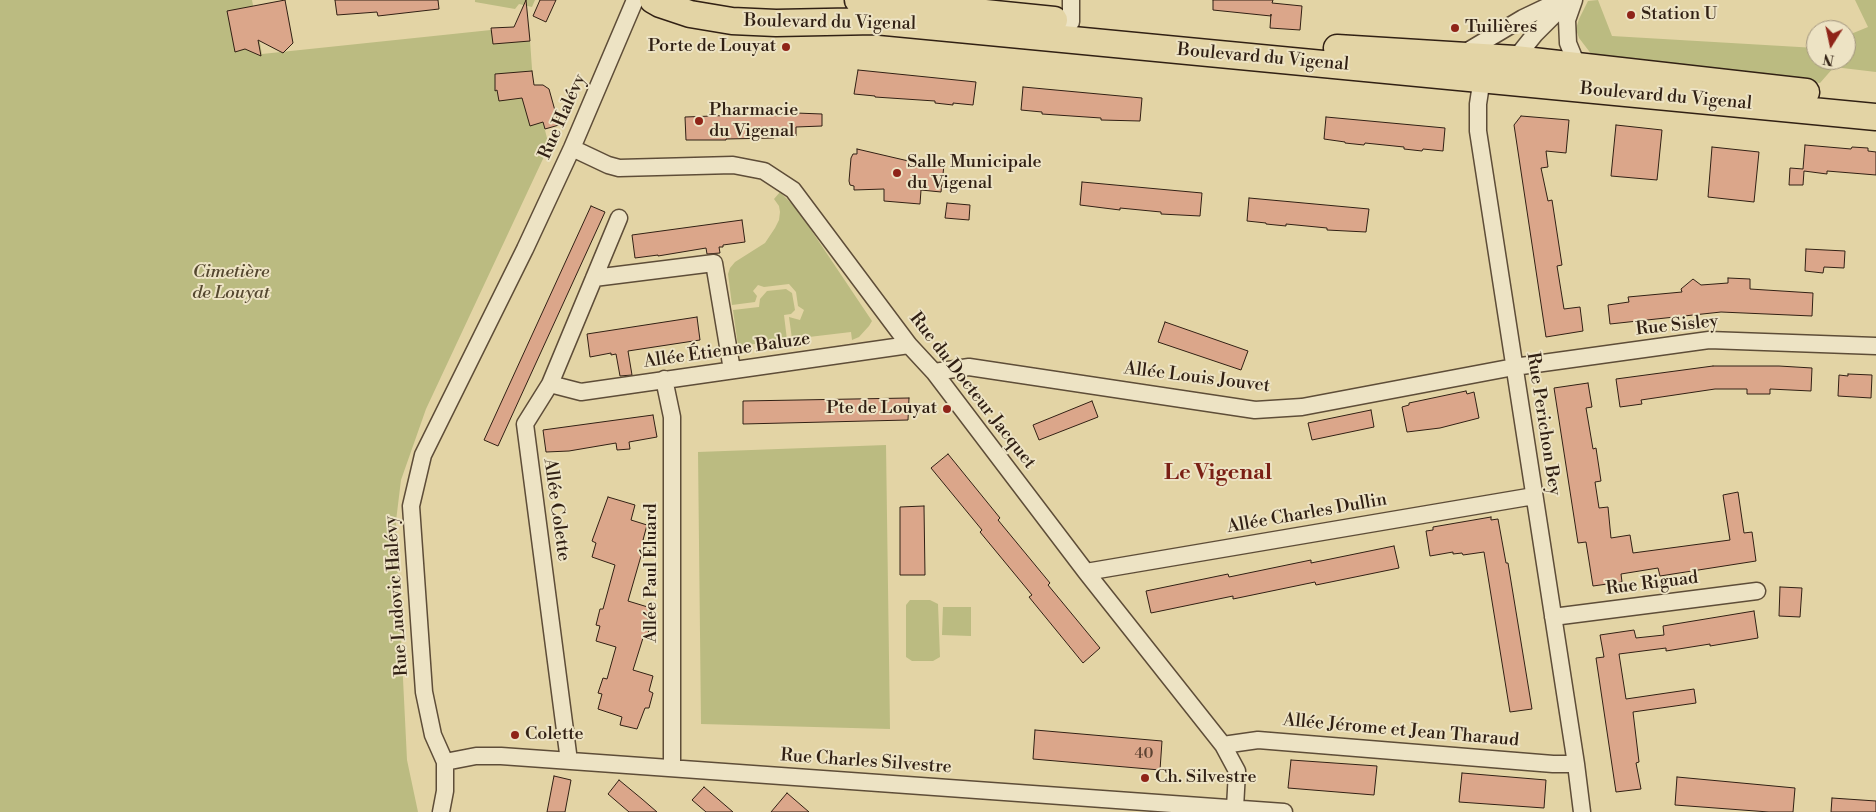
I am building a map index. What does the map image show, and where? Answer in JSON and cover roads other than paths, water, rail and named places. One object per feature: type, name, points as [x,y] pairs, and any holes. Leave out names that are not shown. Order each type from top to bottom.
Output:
[{"type":"main road","name":"Boulevard du Vigenal","points":[[653,0],[690,14],[732,21],[776,23],[875,21],[1876,117]]},
{"type":"main road","name":"Boulevard du Vigenal","points":[[858,0],[1071,11],[1320,47],[1514,59],[1876,99]]},
{"type":"street","name":"Rue Halévy","points":[[525,249],[572,148],[635,0]]},
{"type":"street","points":[[1461,55],[1523,18],[1561,0]]},
{"type":"street","points":[[1482,78],[1514,59],[1535,34],[1569,0]]},
{"type":"street","points":[[1574,0],[1567,20],[1568,43],[1575,60],[1595,69]]},
{"type":"street","name":"Rue Perichon Bey","points":[[1482,78],[1478,104],[1478,131],[1582,812]]},
{"type":"street","name":"Rue du Docteur Jacquet","points":[[572,148],[608,165],[619,168],[733,165],[764,171],[793,190],[909,345],[934,372],[1086,572],[1223,745],[1237,771],[1225,809]]},
{"type":"street","name":"Allée Colette","points":[[569,761],[524,424],[550,384],[619,218]]},
{"type":"street","name":"Rue Ludovic Halévy","points":[[441,812],[445,791],[445,762],[433,735],[424,692],[411,506],[423,455],[525,249]]},
{"type":"street","points":[[594,278],[714,263],[732,370]]},
{"type":"street","name":"Rue Sisley","points":[[1514,367],[1708,340],[1876,346]]},
{"type":"street","name":"Allée Étienne Baluze","points":[[550,384],[581,392],[909,345]]},
{"type":"street","name":"Allée Louis Jouvet","points":[[934,372],[969,367],[1255,410],[1302,407],[1514,367]]},
{"type":"street","name":"Allée Paul Éluard","points":[[664,379],[672,417],[672,768]]},
{"type":"street","name":"Allée Charles Dullin","points":[[1086,572],[1534,496]]},
{"type":"street","name":"Rue Riguad","points":[[1553,617],[1757,592]]},
{"type":"street","name":"Allée Jérome et Jean Tharaud","points":[[1223,745],[1258,740],[1553,764],[1576,764]]},
{"type":"street","name":"Rue Charles Silvestre","points":[[445,762],[476,756],[569,761],[1284,812]]},
{"type":"place","name":"Station U","points":[[1631,15]]},
{"type":"place","name":"Tuilières","points":[[1455,28]]},
{"type":"place","name":"Porte de Louyat","points":[[786,47]]},
{"type":"place","name":"Pharmacie du Vigenal","points":[[699,121]]},
{"type":"place","name":"Salle Municipale du Vigenal","points":[[897,173]]},
{"type":"place","name":"Pte de Louyat","points":[[947,409]]},
{"type":"place","name":"Colette","points":[[515,735]]},
{"type":"place","name":"Ch. Silvestre","points":[[1145,778]]},
{"type":"district","name":"Le Vigenal","points":[[1218,474]]},
{"type":"park label","name":"Cimetière de Louyat","points":[[231,283]]}]
